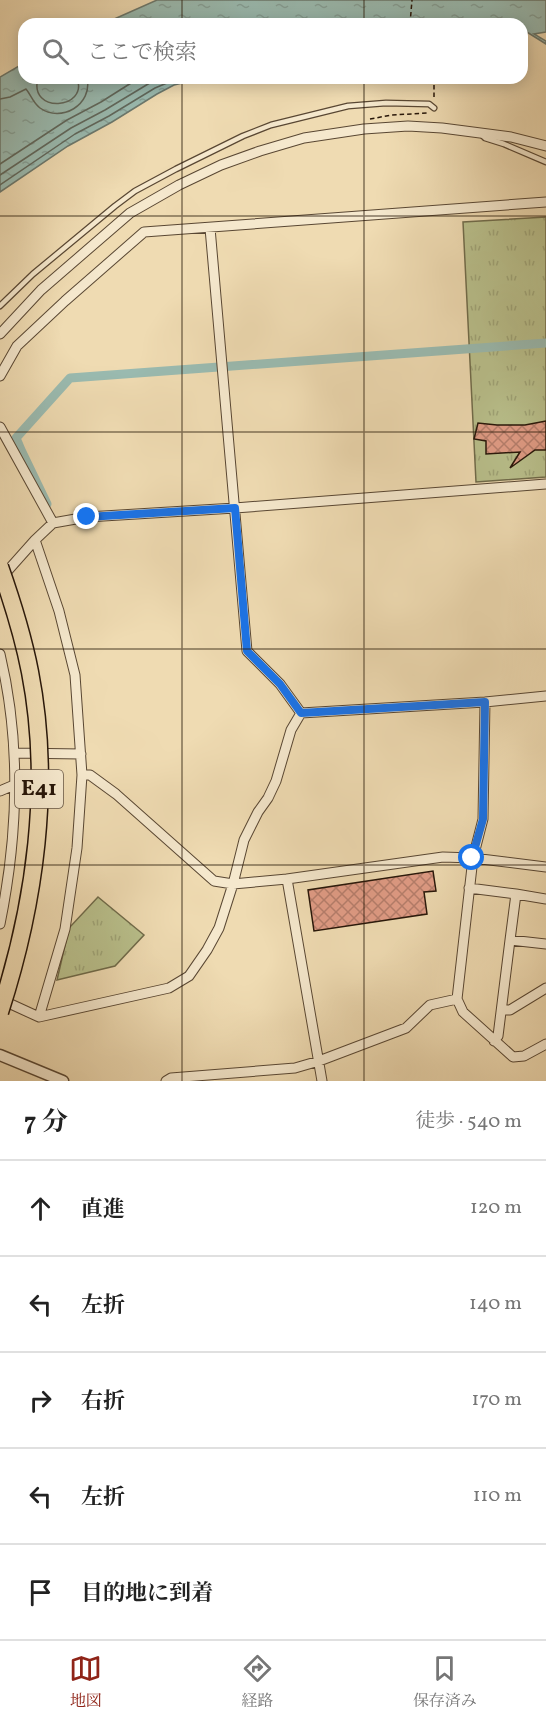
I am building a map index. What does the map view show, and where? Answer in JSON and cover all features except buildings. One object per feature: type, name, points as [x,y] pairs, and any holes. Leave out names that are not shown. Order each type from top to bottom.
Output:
[{"type":"highway","name":"E41","points":[[0,567],[30,672],[36,710],[39,789],[38,826],[32,877],[18,951],[0,1012]]},
{"type":"street","points":[[0,334],[41,290],[130,213],[179,185],[221,165],[260,151],[304,138],[364,129],[408,126],[511,137],[546,146]]},
{"type":"street","points":[[0,376],[17,346],[64,301],[144,232],[546,201]]},
{"type":"street","points":[[210,228],[247,651],[280,684],[301,713]]},
{"type":"street","points":[[0,427],[53,524]]},
{"type":"street","points":[[0,579],[35,540],[53,524],[87,517],[235,508],[513,482],[535,489],[546,484]]},
{"type":"street","points":[[35,540],[59,611],[75,675],[82,775],[77,848],[65,929],[39,1017]]},
{"type":"street","points":[[0,654],[10,701],[14,753],[13,831],[9,880],[0,924]]},
{"type":"street","points":[[0,692],[10,701]]},
{"type":"street","points":[[301,713],[546,696]]},
{"type":"street","points":[[485,702],[483,819],[472,858],[457,999],[463,1012],[513,1057],[524,1056],[546,1044]]},
{"type":"street","points":[[0,999],[39,1017],[169,988],[189,976],[219,928],[244,840],[276,781],[291,730],[301,713]]},
{"type":"street","points":[[14,753],[81,754]]},
{"type":"street","points":[[82,775],[90,775],[116,794],[214,881],[233,884],[287,879],[443,857],[472,858],[546,867]]},
{"type":"street","points":[[0,791],[14,785]]},
{"type":"street","points":[[287,879],[322,1081]]},
{"type":"street","points":[[469,888],[546,899]]},
{"type":"street","points":[[494,1041],[498,1036],[502,1010],[516,894]]},
{"type":"street","points":[[510,940],[546,944]]},
{"type":"street","points":[[502,1010],[510,1010],[546,988]]},
{"type":"street","points":[[166,1081],[171,1078],[295,1068],[406,1028],[430,1005],[457,999]]},
{"type":"street","points":[[0,1055],[63,1081]]},
{"type":"lane","points":[[0,306],[33,274],[135,191],[243,136],[271,125],[348,106],[386,102],[429,104],[434,108]]},
{"type":"lane","points":[[480,133],[485,138],[546,162]]},
{"type":"path","points":[[410,18],[412,0]]},
{"type":"path","points":[[364,120],[392,115],[429,113],[434,108],[434,84]]},
{"type":"green space","points":[[546,217],[546,477],[476,482],[463,222]]},
{"type":"green space","points":[[98,897],[144,935],[115,966],[57,980],[69,928]]},
{"type":"water","points":[[157,0],[546,0],[546,32],[534,34],[546,41],[546,44],[528,33],[528,18],[116,18]]},
{"type":"water","points":[[18,66],[18,84],[178,84],[68,146],[0,192],[0,77]]},
{"type":"waterway","points":[[47,504],[16,438],[70,378],[546,343]]},
{"type":"route","points":[[87,517],[235,508],[247,651],[280,684],[301,713],[485,702],[483,819],[472,858]]}]
